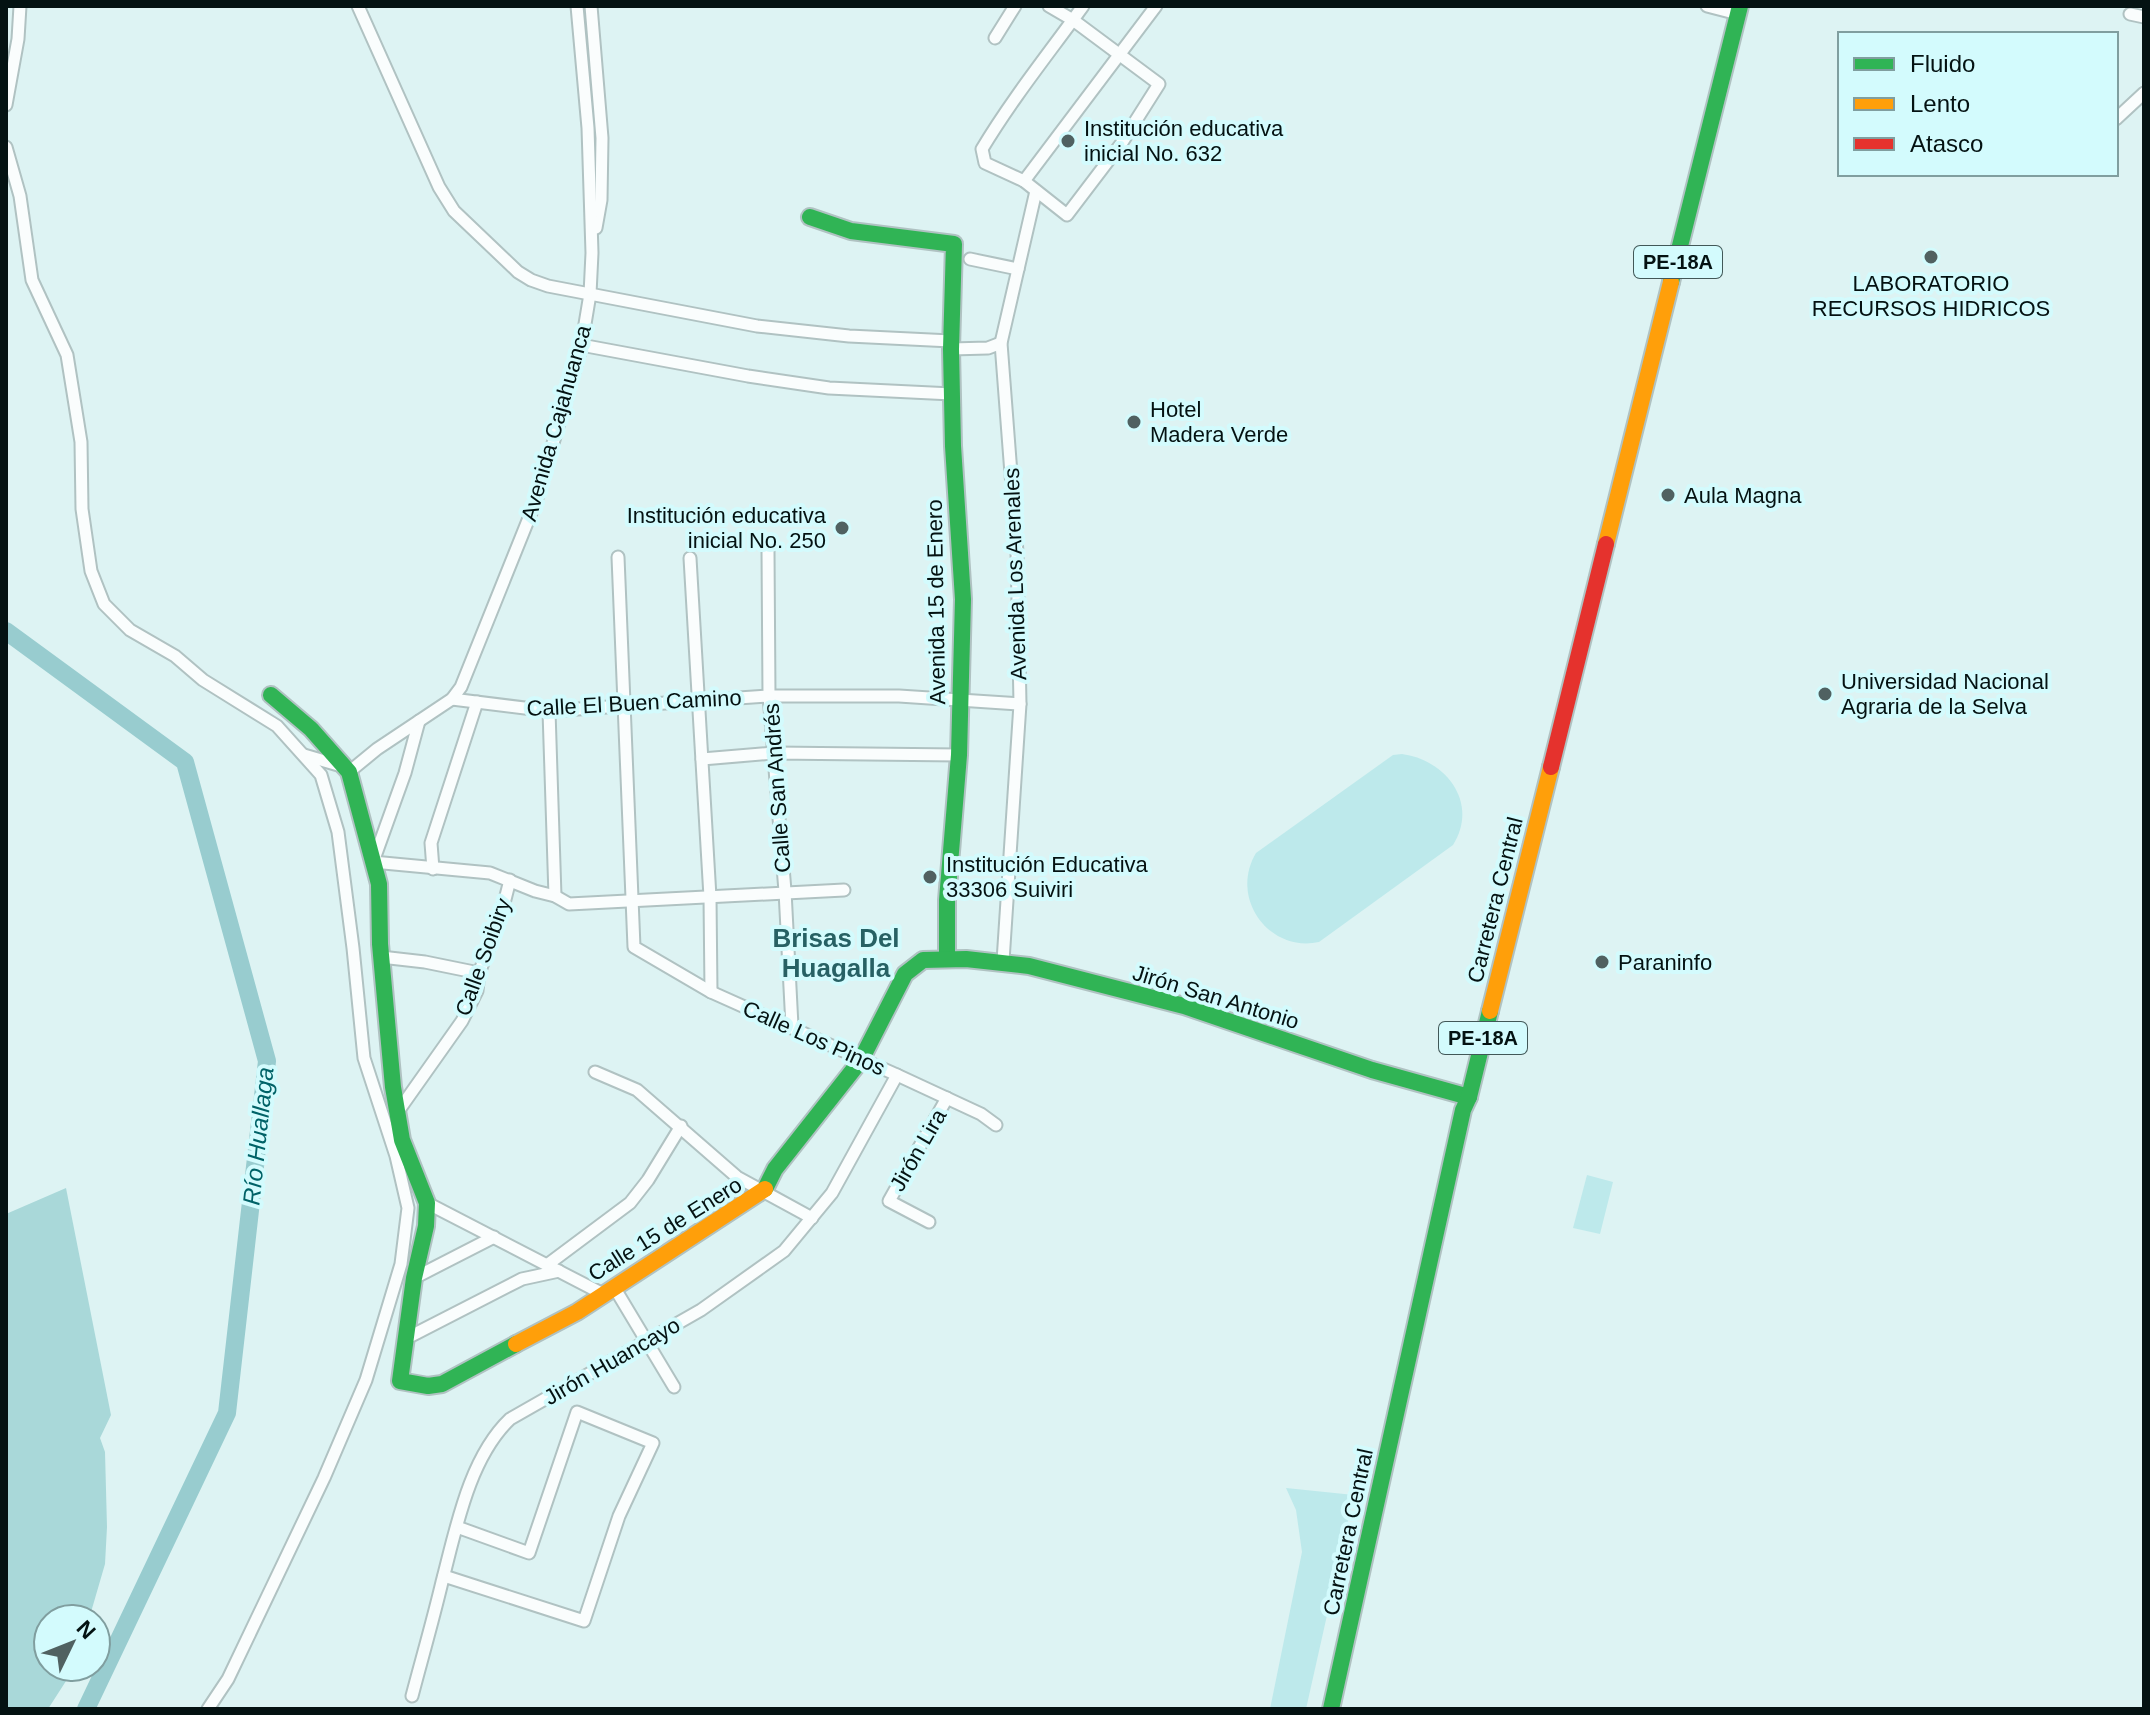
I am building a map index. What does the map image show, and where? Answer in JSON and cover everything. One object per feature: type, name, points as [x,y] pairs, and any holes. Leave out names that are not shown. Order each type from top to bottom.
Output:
[{"type":"main road","name":"Carretera Central","points":[[1331,1709],[1463,1110],[1469,1097],[1739,10]]},
{"type":"main road","name":"Avenida 15 de Enero","points":[[810,217],[851,231],[954,244],[952,394],[963,599],[959,755],[947,900],[947,959]]},
{"type":"main road","points":[[271,695],[311,729],[347,770],[379,884],[381,957],[393,1087],[402,1140],[427,1203],[426,1226],[405,1339]]},
{"type":"main road","name":"Jirón San Antonio","points":[[947,959],[1003,961],[1184,1006],[1372,1070],[1469,1097]]},
{"type":"main road","name":"Calle 15 de Enero","points":[[405,1339],[400,1381],[428,1386],[442,1384],[577,1312],[763,1192],[775,1169],[861,1060],[905,974],[923,960],[947,959]]},
{"type":"street","points":[[6,105],[18,39],[20,6]]},
{"type":"street","points":[[358,6],[439,187],[454,211],[524,276],[548,286],[757,326],[988,348],[1001,343]]},
{"type":"street","name":"Avenida Cajahuanca","points":[[347,770],[452,699],[469,670],[524,536],[548,464],[581,345],[590,294],[592,253],[588,128],[577,6]]},
{"type":"street","points":[[591,6],[602,170],[601,200],[592,253]]},
{"type":"street","points":[[995,38],[1015,6]]},
{"type":"street","points":[[1049,6],[1073,20],[1159,84],[1121,144],[1067,215],[1024,181],[985,163],[982,149],[996,126],[1073,20],[1083,6]]},
{"type":"street","points":[[1024,181],[1156,6]]},
{"type":"street","points":[[1707,6],[1739,10]]},
{"type":"street","points":[[2130,14],[2144,17]]},
{"type":"street","points":[[2118,117],[2144,93]]},
{"type":"street","points":[[6,147],[20,196],[32,280],[67,355],[81,442],[82,509],[91,571],[104,604],[130,630],[175,656],[203,680],[277,726],[321,775],[338,832],[364,1058],[396,1156],[408,1208],[401,1264],[366,1380],[324,1478],[228,1679],[208,1709]]},
{"type":"street","name":"Avenida Los Arenales","points":[[1003,961],[1020,704],[1017,552],[1001,343],[1036,191]]},
{"type":"street","points":[[970,259],[1018,269]]},
{"type":"street","points":[[581,345],[829,388],[952,394]]},
{"type":"street","name":"Calle San Andrés","points":[[768,550],[769,696],[785,891],[792,1026]]},
{"type":"street","points":[[618,557],[632,901]]},
{"type":"street","points":[[690,558],[710,897],[711,992]]},
{"type":"street","name":"Calle El Buen Camino","points":[[452,699],[549,711],[769,696],[899,696],[1020,704]]},
{"type":"street","points":[[433,869],[431,843],[477,702]]},
{"type":"street","points":[[549,711],[555,896]]},
{"type":"street","points":[[419,721],[405,773],[373,862],[490,873],[569,904],[844,890]]},
{"type":"street","points":[[702,759],[774,753],[959,755]]},
{"type":"street","points":[[303,755],[347,770]]},
{"type":"street","name":"Calle Soibiry","points":[[399,1110],[462,1021],[477,991],[479,973],[500,919],[510,880]]},
{"type":"street","name":"Calle Los Pinos","points":[[632,901],[634,947],[711,992],[947,1098],[996,1125]]},
{"type":"street","points":[[381,957],[479,973]]},
{"type":"street","points":[[595,1072],[637,1090],[737,1177],[812,1218]]},
{"type":"street","name":"Jirón Huancayo","points":[[412,1696],[460,1512],[488,1445],[497,1432],[510,1419],[701,1310],[784,1251],[832,1193],[897,1075]]},
{"type":"street","name":"Jirón Lira","points":[[929,1222],[889,1201],[947,1098]]},
{"type":"street","points":[[547,1265],[630,1203],[681,1126]]},
{"type":"street","points":[[427,1203],[559,1271],[608,1291],[674,1387]]},
{"type":"street","points":[[414,1278],[494,1237]]},
{"type":"street","points":[[405,1339],[522,1279],[559,1271]]},
{"type":"street","points":[[444,1576],[584,1621],[619,1516],[653,1443],[577,1412],[529,1553],[457,1527]]},
{"type":"shaded area","points":[[1402,754],[1433,765],[1454,786],[1462,814],[1460,830],[1453,845],[1319,942],[1301,943],[1284,939],[1270,931],[1251,904],[1247,887],[1249,870],[1256,853],[1393,755]]},
{"type":"shaded area","points":[[1587,1175],[1613,1182],[1600,1234],[1573,1228]]},
{"type":"shaded area","points":[[66,1188],[111,1415],[100,1438],[105,1452],[107,1527],[105,1564],[94,1603],[32,1603],[32,1683],[65,1683],[48,1709],[6,1709],[6,1214]]},
{"type":"shaded area","points":[[1286,1488],[1354,1495],[1306,1709],[1270,1709],[1302,1552],[1296,1510]]},
{"type":"waterway","name":"Río Huallaga","points":[[6,631],[185,762],[267,1061],[227,1413],[86,1709]]},
{"type":"traffic: fast","points":[[1671,282],[1740,6]]},
{"type":"traffic: fast","points":[[810,217],[851,231],[954,244],[951,349],[953,446],[963,599],[959,755],[947,900],[947,959]]},
{"type":"traffic: fast","points":[[271,695],[311,729],[349,772],[379,884],[380,944],[393,1087],[402,1140],[427,1203],[426,1226],[414,1278],[400,1381],[428,1386],[442,1384],[516,1344]]},
{"type":"traffic: fast","points":[[765,1189],[775,1169],[861,1060],[905,974],[923,960],[966,959],[1029,966],[1184,1006],[1372,1070],[1469,1097]]},
{"type":"traffic: fast","points":[[1331,1709],[1463,1110],[1490,1011]]},
{"type":"traffic: slow","points":[[1606,544],[1671,282]]},
{"type":"traffic: slow","points":[[1490,1011],[1551,767]]},
{"type":"traffic: slow","points":[[516,1344],[577,1312],[765,1189]]},
{"type":"traffic: jam","points":[[1551,767],[1606,544]]},
{"type":"place","name":"Institución educativa inicial No. 632","points":[[1068,141]]},
{"type":"place","name":"LABORATORIO RECURSOS HIDRICOS","points":[[1931,257]]},
{"type":"place","name":"Hotel Madera Verde","points":[[1134,422]]},
{"type":"place","name":"Aula Magna","points":[[1668,495]]},
{"type":"place","name":"Institución educativa inicial No. 250","points":[[842,528]]},
{"type":"place","name":"Universidad Nacional Agraria de la Selva","points":[[1825,694]]},
{"type":"place","name":"Institución Educativa 33306 Suiviri","points":[[930,877]]},
{"type":"place","name":"Paraninfo","points":[[1602,962]]},
{"type":"district","name":"Brisas Del Huagalla","points":[[836,953]]}]
